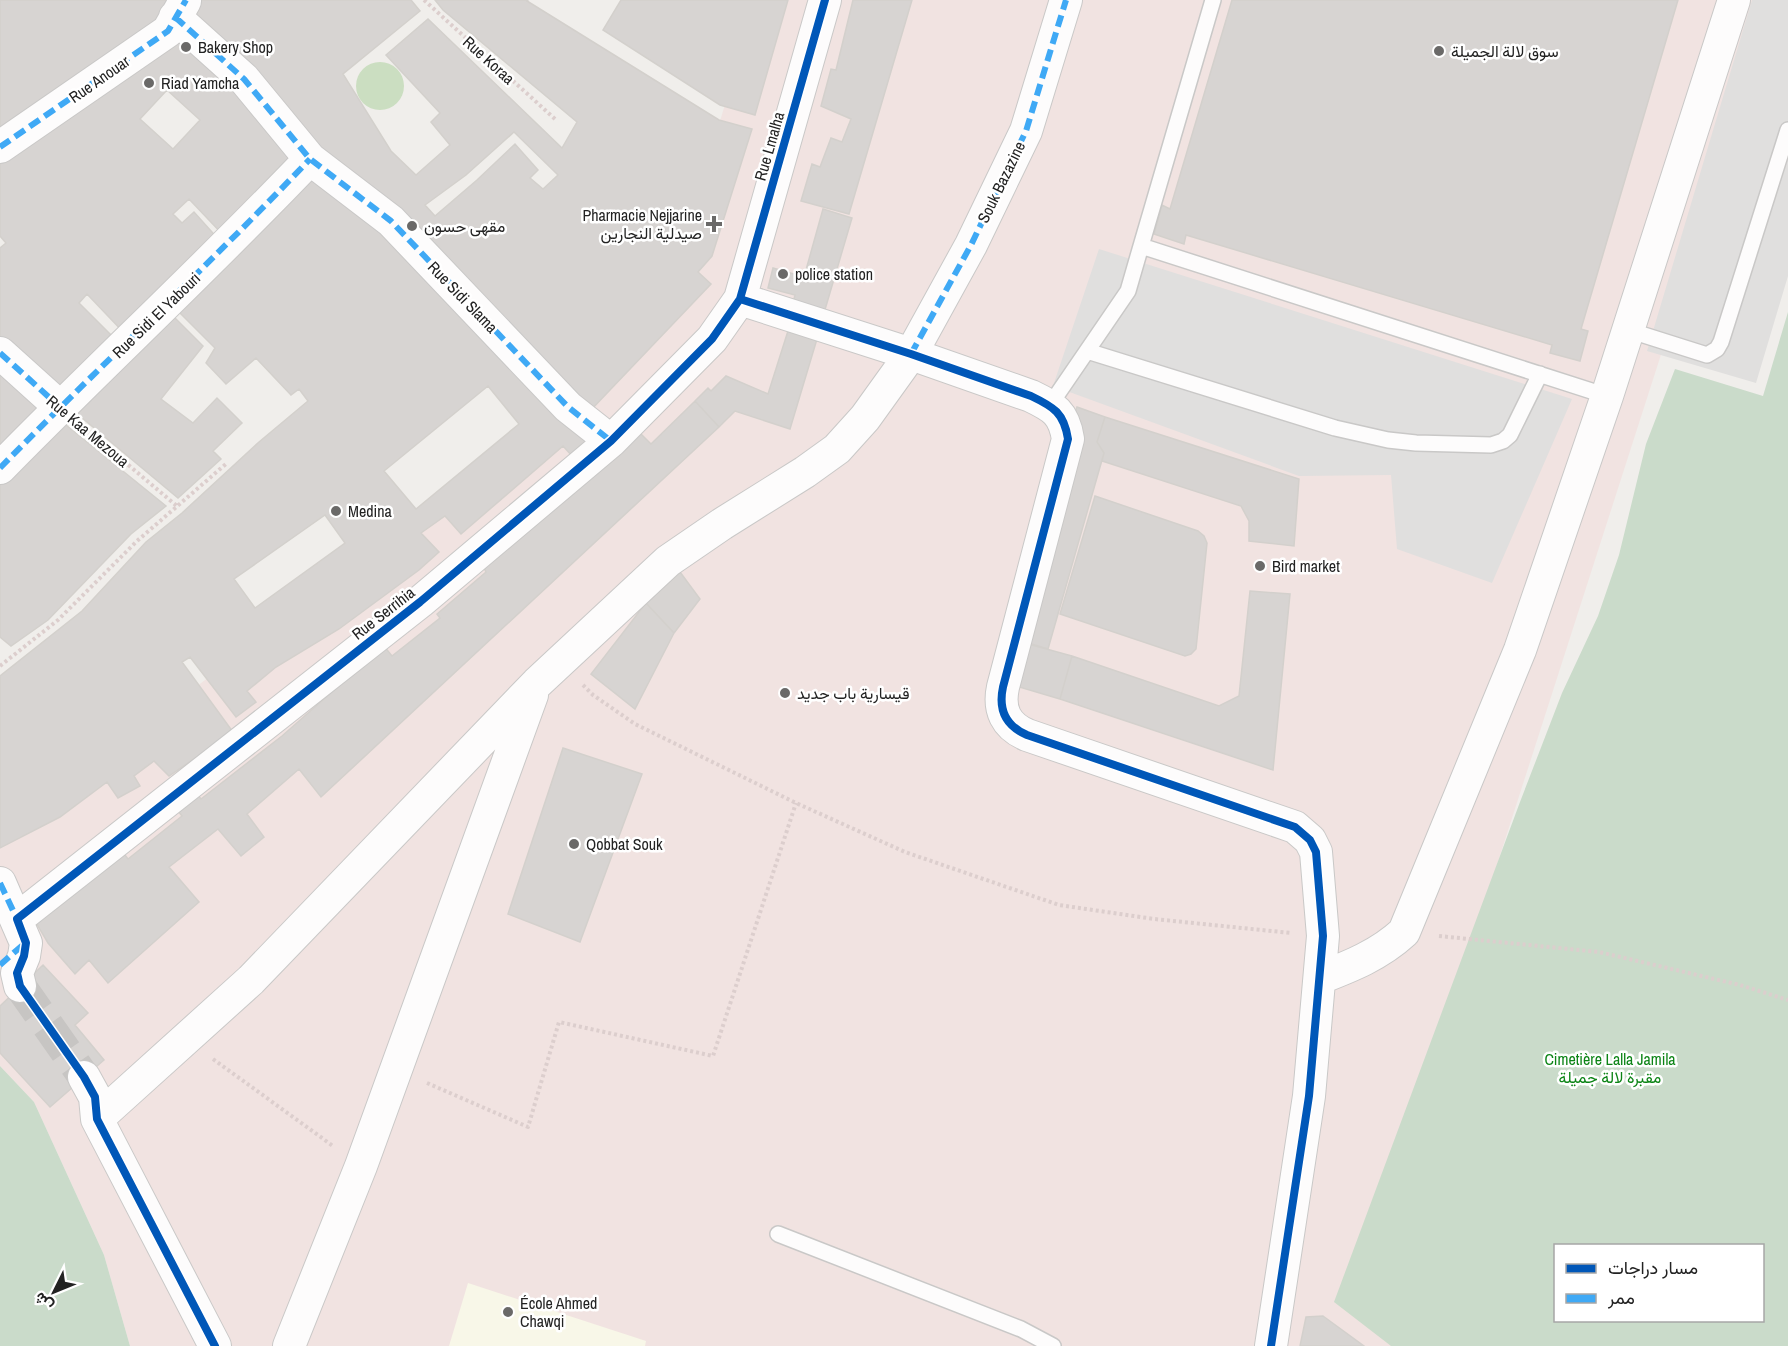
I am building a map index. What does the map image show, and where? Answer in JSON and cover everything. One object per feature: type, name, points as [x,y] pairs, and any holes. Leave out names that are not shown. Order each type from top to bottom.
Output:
[{"type":"street","name":"Rue Lmalha","points":[[740,299],[825,0]]},
{"type":"street","name":"Souk Bazazine","points":[[97,1119],[251,980],[537,683],[668,561],[722,524],[806,472],[837,449],[865,418],[911,354],[971,245],[1026,131],[1066,0]]},
{"type":"street","points":[[1320,978],[1365,960],[1388,947],[1404,932],[1520,650],[1607,396],[1734,0]]},
{"type":"street","name":"Rue Anouar","points":[[0,147],[168,31],[181,8]]},
{"type":"street","name":"Rue Sidi Slama","points":[[181,8],[310,159],[391,221],[568,407],[611,441]]},
{"type":"street","name":"Rue Sidi El Yabouri","points":[[0,468],[231,242],[310,159]]},
{"type":"street","points":[[740,299],[911,354],[1031,396],[1050,405],[1060,414],[1068,439],[1000,699],[1002,711],[1008,722],[1016,730],[1027,735],[1289,825],[1310,840],[1317,859],[1323,936],[1320,978],[1309,1096],[1271,1346]]},
{"type":"street","name":"Rue Serrihia","points":[[10,975],[21,931],[420,602],[611,441],[712,339],[740,299]]},
{"type":"street","name":"Rue Kaa Mezoua","points":[[0,353],[60,407]]},
{"type":"street","points":[[289,1346],[361,1166],[537,683]]},
{"type":"street","points":[[0,883],[21,931]]},
{"type":"street","points":[[84,1077],[95,1097],[97,1119],[215,1346]]},
{"type":"lane","points":[[1050,405],[1128,291],[1213,0]]},
{"type":"lane","points":[[1628,330],[1707,355],[1717,350],[1725,332],[1788,130]]},
{"type":"lane","points":[[1141,246],[1607,396]]},
{"type":"lane","points":[[1087,351],[1335,428],[1389,440],[1416,443],[1491,445],[1503,441],[1510,435],[1540,374]]},
{"type":"lane","points":[[778,1234],[1021,1329],[1053,1346]]},
{"type":"path","points":[[0,666],[58,620],[137,541],[227,463]]},
{"type":"path","points":[[559,661],[593,695],[635,723],[796,803],[905,852],[1059,905],[1154,919],[1323,936]]},
{"type":"path","points":[[395,1070],[528,1127],[559,1022],[713,1056],[796,803]]},
{"type":"path","points":[[1404,932],[1599,952],[1740,985],[1788,1000]]},
{"type":"path","points":[[185,1040],[361,1166]]},
{"type":"shaded area","points":[[756,0],[1775,0],[1360,1291],[1431,1346],[130,1346],[104,1255],[34,1102],[0,1066],[0,767],[29,813],[527,437],[674,276]]},
{"type":"shaded area","points":[[1752,0],[1788,0],[1788,276],[1756,383],[1647,351]]},
{"type":"shaded area","points":[[1099,249],[1572,399],[1492,583],[1397,549],[1391,475],[1299,476],[1053,386]]},
{"type":"shaded area","name":"École Ahmed Chawqi","points":[[468,1283],[646,1341],[645,1346],[449,1346]]},
{"type":"green space","points":[[380,62],[397,69],[404,86],[397,103],[380,110],[363,103],[356,86],[363,69]]},
{"type":"green space","name":"Cimetière Lalla Jamila مقبرة لالة جميلة","points":[[1788,312],[1788,1346],[1391,1346],[1334,1302],[1520,802],[1562,693],[1598,616],[1619,555],[1646,444],[1675,369],[1763,396]]},
{"type":"green space","points":[[0,1066],[34,1102],[104,1255],[130,1346],[0,1346]]},
{"type":"building","points":[[0,0],[175,0],[158,25],[0,140]]},
{"type":"building","points":[[199,0],[411,0],[420,11],[343,74],[391,151],[416,175],[450,145],[431,122],[440,113],[386,55],[428,19],[562,148],[577,122],[443,10],[435,0],[528,0],[719,120],[752,129],[712,256],[698,272],[711,284],[590,411],[328,163],[186,17]],"holes":[[[514,132],[558,175],[543,189],[530,178],[538,170],[515,144],[435,216],[425,205],[466,175]]]},
{"type":"building","points":[[621,0],[788,0],[755,115],[720,105],[603,30]]},
{"type":"building","points":[[853,0],[912,0],[849,214],[801,201],[812,164],[820,167],[831,138],[842,142],[851,119],[821,106],[831,69],[836,70]]},
{"type":"building","points":[[1232,0],[1678,0],[1581,329],[1588,331],[1580,361],[1550,353],[1552,345],[1186,235],[1184,244],[1154,234],[1162,205],[1170,209]]},
{"type":"building","points":[[179,29],[301,159],[225,237],[189,199],[173,214],[182,223],[194,212],[220,241],[126,335],[87,294],[79,303],[118,342],[58,399],[0,344],[0,248],[6,243],[0,236],[0,161]],"holes":[[[167,90],[200,120],[173,149],[140,119]]]},
{"type":"building","name":"Medina","points":[[306,175],[349,197],[591,441],[573,457],[563,446],[461,534],[445,516],[421,533],[439,552],[419,570],[339,629],[276,667],[247,691],[256,702],[236,717],[190,657],[182,662],[233,732],[169,776],[154,761],[134,776],[140,786],[118,798],[107,782],[60,817],[0,848],[0,676],[82,611],[146,542],[308,401],[299,389],[291,395],[256,358],[226,384],[206,363],[215,348],[174,307]],"holes":[[[488,386],[519,424],[416,509],[384,471]],[[325,515],[345,543],[255,608],[234,579]]]},
{"type":"building","points":[[823,209],[852,218],[824,313],[793,303],[795,295],[768,288],[773,268],[804,277]]},
{"type":"building","points":[[168,311],[203,346],[161,399],[193,423],[217,398],[242,423],[213,451],[221,459],[178,498],[69,407]]},
{"type":"building","points":[[788,331],[817,339],[790,429],[735,411],[719,427],[695,401],[708,388],[711,391],[726,376],[768,394]]},
{"type":"building","points":[[0,363],[47,407],[0,455]]},
{"type":"building","points":[[695,401],[719,427],[321,797],[299,769],[247,814],[264,837],[241,856],[218,829],[169,867],[199,902],[108,983],[89,960],[75,974],[48,943],[35,921],[122,851],[128,859],[182,816],[174,806],[194,790],[201,799],[282,736],[384,646],[392,656],[440,618],[437,614],[486,572],[483,566],[639,432],[651,444]]},
{"type":"building","points":[[1077,407],[1105,417],[1097,442],[1104,453],[1048,649],[1025,642],[1072,421]]},
{"type":"building","points":[[1105,417],[1299,479],[1294,546],[1249,541],[1249,521],[1241,506],[1102,461],[1104,453],[1097,442]]},
{"type":"building","points":[[61,421],[166,506],[131,534],[48,620],[11,646],[0,637],[0,485]]},
{"type":"building","points":[[1095,496],[1198,531],[1204,536],[1207,543],[1196,649],[1191,654],[1185,656],[1060,614]]},
{"type":"building","points":[[680,572],[700,599],[674,633],[646,603]]},
{"type":"building","points":[[1250,591],[1290,594],[1273,770],[1060,699],[1072,656],[1219,706],[1239,696]]},
{"type":"building","points":[[646,603],[674,633],[635,709],[591,674]]},
{"type":"building","points":[[1021,642],[1072,656],[1060,699],[1009,684]]},
{"type":"building","name":"Qobbat Souk","points":[[563,748],[642,774],[580,942],[508,914]]},
{"type":"building","points":[[43,965],[88,1013],[75,1025],[104,1060],[50,1107],[0,1053],[0,1006]]},
{"type":"building","points":[[1323,1316],[1364,1346],[1300,1346],[1306,1317]]},
{"type":"tunnel","points":[[20,986],[84,1077]]},
{"type":"marked path","points":[[0,147],[168,31],[186,0]]},
{"type":"marked path","points":[[911,354],[971,245],[1026,131],[1066,0]]},
{"type":"marked path","points":[[175,17],[244,79],[310,159],[391,221],[568,407],[611,441]]},
{"type":"marked path","points":[[0,468],[310,159]]},
{"type":"marked path","points":[[0,353],[60,407]]},
{"type":"marked path","points":[[0,883],[17,919]]},
{"type":"marked path","points":[[0,965],[25,943]]},
{"type":"cycle path","points":[[215,1346],[97,1119],[95,1097],[84,1077],[20,986],[17,973],[24,956],[26,943],[17,919],[420,602],[611,441],[712,339],[740,299],[825,0]]},
{"type":"cycle path","points":[[740,299],[911,354],[1031,396],[1057,412],[1064,423],[1068,439],[1003,687],[1002,703],[1005,716],[1014,727],[1027,735],[1295,827],[1310,840],[1316,852],[1323,936],[1309,1096],[1271,1346]]},
{"type":"place","name":"Bakery Shop","points":[[186,47]]},
{"type":"place","name":"سوق لالة الجميلة","points":[[1439,51]]},
{"type":"place","name":"Riad Yamcha","points":[[149,83]]},
{"type":"place","name":"Pharmacie Nejjarine صيدلية النجارين","points":[[714,224]]},
{"type":"place","name":"مقهى حسون","points":[[412,226]]},
{"type":"place","name":"police station","points":[[783,274]]},
{"type":"place","name":"Medina","points":[[336,511]]},
{"type":"place","name":"Bird market","points":[[1260,566]]},
{"type":"place","name":"قيسارية باب جديد","points":[[785,693]]},
{"type":"place","name":"Qobbat Souk","points":[[574,844]]},
{"type":"place","name":"École Ahmed Chawqi","points":[[508,1312]]}]
